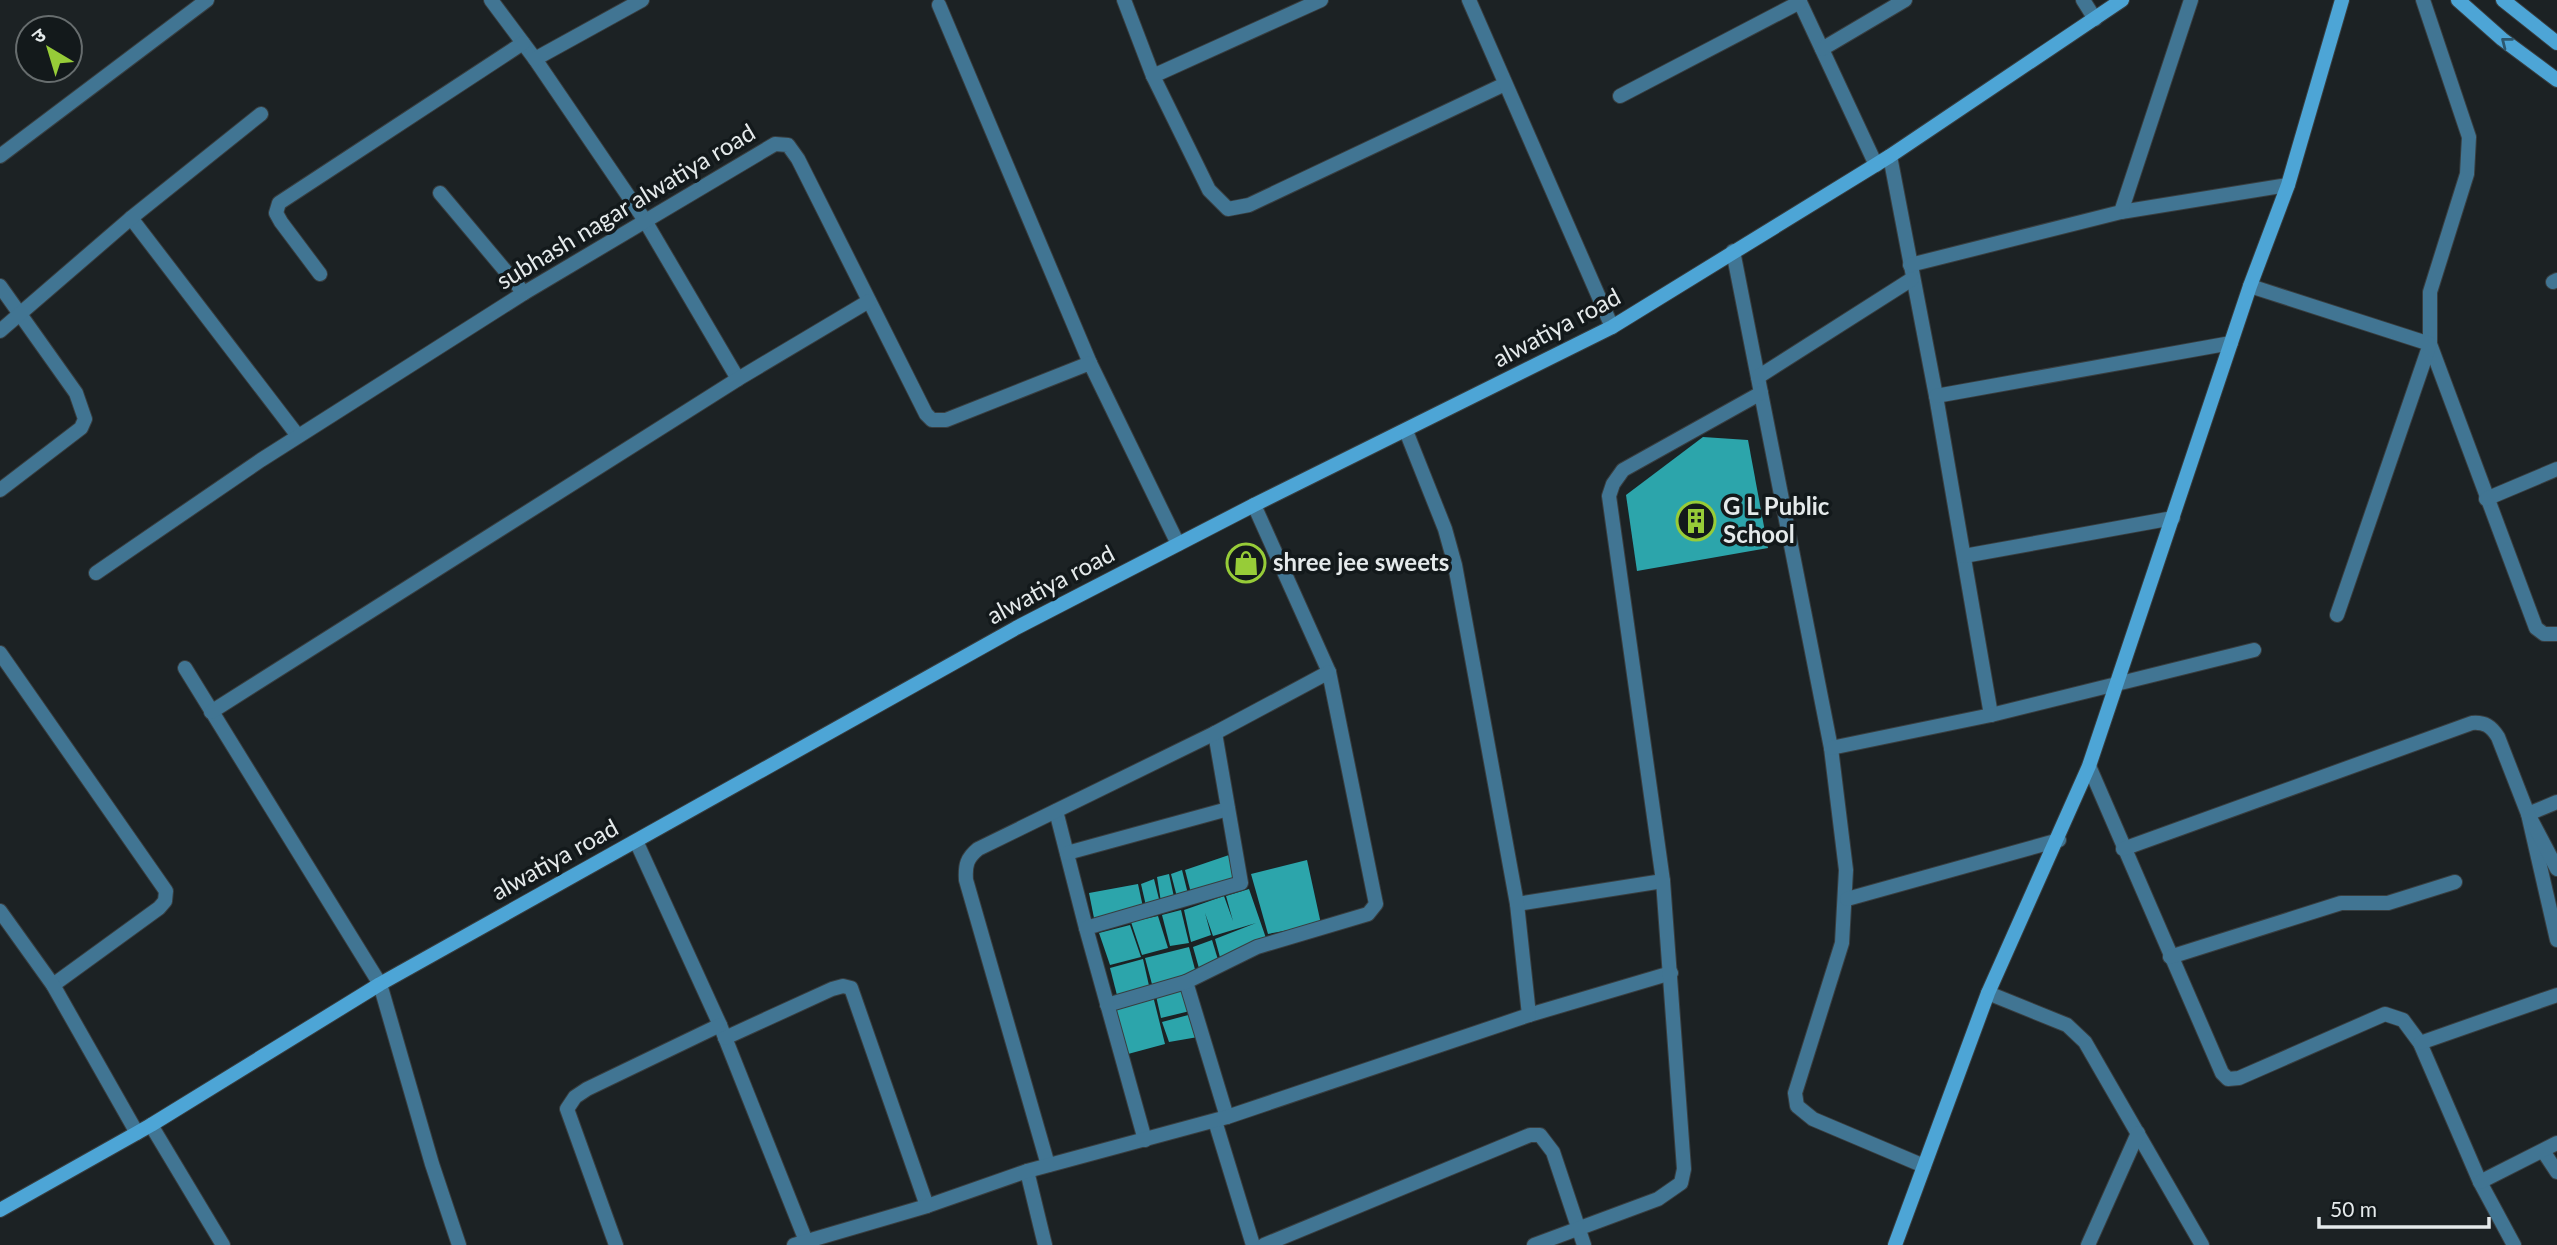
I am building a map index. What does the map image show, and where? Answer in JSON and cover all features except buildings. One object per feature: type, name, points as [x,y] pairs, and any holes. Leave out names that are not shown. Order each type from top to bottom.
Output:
[{"type":"street","points":[[0,156],[207,0]]},
{"type":"street","points":[[491,0],[536,59],[644,219],[738,379]]},
{"type":"street","points":[[536,59],[642,0]]},
{"type":"street","points":[[1124,0],[1153,76],[1209,190],[1228,209],[1249,205],[1505,84]]},
{"type":"street","points":[[1153,76],[1321,0]]},
{"type":"street","points":[[1469,0],[1612,327]]},
{"type":"street","points":[[1822,50],[1904,0]]},
{"type":"street","points":[[2083,0],[2095,19]]},
{"type":"street","name":"alwatiya road","points":[[0,1210],[144,1129],[380,984],[1016,628],[1254,505],[1612,327],[1876,165],[2122,0]]},
{"type":"street","points":[[2121,212],[2191,0]]},
{"type":"street","points":[[1895,1245],[2011,936],[2059,840],[2089,766],[2250,286],[2288,185],[2342,0]]},
{"type":"street","points":[[2337,615],[2430,344],[2430,292],[2467,174],[2469,137],[2423,0]]},
{"type":"street","points":[[2458,0],[2502,39],[2557,80]]},
{"type":"street","points":[[2503,0],[2557,43]]},
{"type":"street","points":[[1620,96],[1799,1],[1876,165]]},
{"type":"street","points":[[939,5],[1090,363],[1178,544]]},
{"type":"street","points":[[320,274],[276,214],[279,203],[523,43]]},
{"type":"street","points":[[0,331],[131,218],[261,114]]},
{"type":"street","name":"subhash nagar alwatiya road","points":[[96,573],[298,436],[524,293],[644,219],[775,144],[788,145],[919,404],[932,420],[946,420],[1090,363]]},
{"type":"street","points":[[1890,156],[1936,396],[1991,715]]},
{"type":"street","points":[[1758,377],[1911,272],[2121,212],[2288,185]]},
{"type":"street","points":[[440,192],[524,293]]},
{"type":"street","points":[[131,218],[298,436]]},
{"type":"street","points":[[1732,251],[1831,748],[1846,870],[1847,899],[1842,943],[1795,1093],[1797,1107],[1814,1119],[1924,1166]]},
{"type":"street","points":[[0,286],[76,393],[85,419],[81,428],[0,490]]},
{"type":"street","points":[[2250,286],[2430,344]]},
{"type":"street","points":[[211,712],[738,379],[869,301]]},
{"type":"street","points":[[1936,396],[2231,343]]},
{"type":"street","points":[[2430,344],[2536,628],[2544,634],[2557,634]]},
{"type":"street","points":[[1534,1245],[1658,1199],[1681,1183],[1684,1169],[1663,881],[1609,496],[1612,484],[1623,470],[1760,393]]},
{"type":"street","points":[[1406,431],[1445,529],[1455,565],[1517,904],[1529,1015]]},
{"type":"street","points":[[2486,499],[2557,469]]},
{"type":"street","points":[[1107,1005],[1186,982],[1257,947],[1368,914],[1376,904],[1329,672],[1254,505]]},
{"type":"street","points":[[1964,556],[2172,518]]},
{"type":"street","points":[[1831,748],[1991,715],[2118,681],[2254,650]]},
{"type":"street","points":[[0,653],[166,891],[165,901],[159,908],[52,985]]},
{"type":"street","points":[[186,668],[380,984],[432,1164],[459,1245]]},
{"type":"street","points":[[1048,1165],[965,867],[970,856],[978,849],[1215,733],[1329,672]]},
{"type":"street","points":[[2123,849],[2472,723],[2483,723],[2492,727],[2529,814],[2557,869]]},
{"type":"street","points":[[1086,928],[1241,883],[1215,733]]},
{"type":"street","points":[[2089,766],[2217,1065],[2228,1079],[2239,1078],[2385,1014],[2403,1020],[2420,1043],[2480,1182],[2514,1245]]},
{"type":"street","points":[[2529,814],[2557,802]]},
{"type":"street","points":[[1067,853],[1228,808]]},
{"type":"street","points":[[1056,811],[1145,1140]]},
{"type":"street","points":[[2529,814],[2557,940]]},
{"type":"street","points":[[1847,899],[2059,840]]},
{"type":"street","points":[[636,841],[722,1032],[800,1243],[927,1206],[1027,1171],[1221,1119],[1529,1015],[1671,973]]},
{"type":"street","points":[[1517,904],[1663,881]]},
{"type":"street","points":[[2170,957],[2341,903],[2376,905],[2455,882]]},
{"type":"street","points":[[0,911],[52,985],[144,1129],[223,1245]]},
{"type":"street","points":[[1186,982],[1253,1245]]},
{"type":"street","points":[[616,1245],[567,1109],[575,1097],[587,1089],[722,1032],[843,986],[850,988],[856,997],[927,1206]]},
{"type":"street","points":[[1988,993],[2077,1032],[2202,1245]]},
{"type":"street","points":[[2420,1043],[2557,995]]},
{"type":"street","points":[[2088,1245],[2138,1133]]},
{"type":"street","points":[[1264,1245],[1530,1135],[1540,1135],[1548,1141],[1584,1245]]},
{"type":"street","points":[[2480,1182],[2557,1143]]},
{"type":"street","points":[[2543,1151],[2557,1172]]},
{"type":"street","points":[[1027,1171],[1045,1245]]},
{"type":"place","name":"G L Public School","points":[[1696,521]]},
{"type":"place","name":"shree jee sweets","points":[[1246,563]]}]
